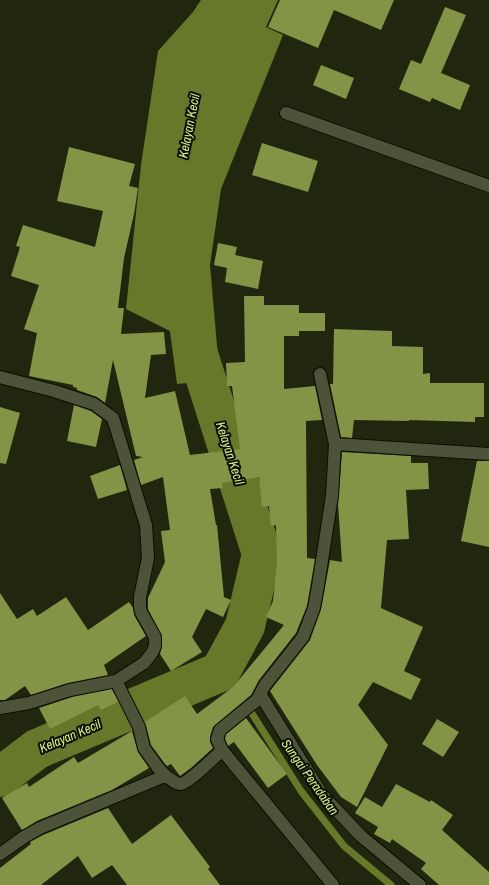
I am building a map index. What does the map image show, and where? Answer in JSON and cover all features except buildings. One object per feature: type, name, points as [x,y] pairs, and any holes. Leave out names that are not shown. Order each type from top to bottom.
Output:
[{"type":"street","points":[[286,113],[489,186]]},
{"type":"street","points":[[320,374],[335,444],[332,496],[314,608],[302,638],[265,685],[259,697],[241,714],[220,730],[217,739],[222,750],[333,885]]},
{"type":"street","points":[[0,377],[54,391],[94,404],[113,418],[146,525],[148,558],[140,597],[140,606],[141,612],[155,637],[155,646],[152,653],[144,663],[116,681],[70,690],[30,703],[0,708]]},
{"type":"street","points":[[335,444],[489,454]]},
{"type":"street","points":[[116,681],[138,727],[144,748],[159,769],[176,783],[182,784],[190,779],[222,750]]},
{"type":"street","points":[[259,697],[324,796],[361,836],[420,885]]},
{"type":"street","points":[[0,854],[40,828],[166,776]]},
{"type":"water","points":[[201,0],[278,0],[266,27],[283,35],[221,189],[210,265],[220,380],[177,384],[170,331],[126,309],[141,165],[158,51],[193,12]]},
{"type":"waterway","name":"Kelayan Kecil","points":[[0,777],[37,749],[220,672],[245,626],[262,554],[190,329]]},
{"type":"waterway","name":"Sungai Peradaban","points":[[220,672],[239,695]]},
{"type":"waterway","name":"Sungai Peradaban","points":[[246,704],[301,791],[344,846],[391,885]]}]
